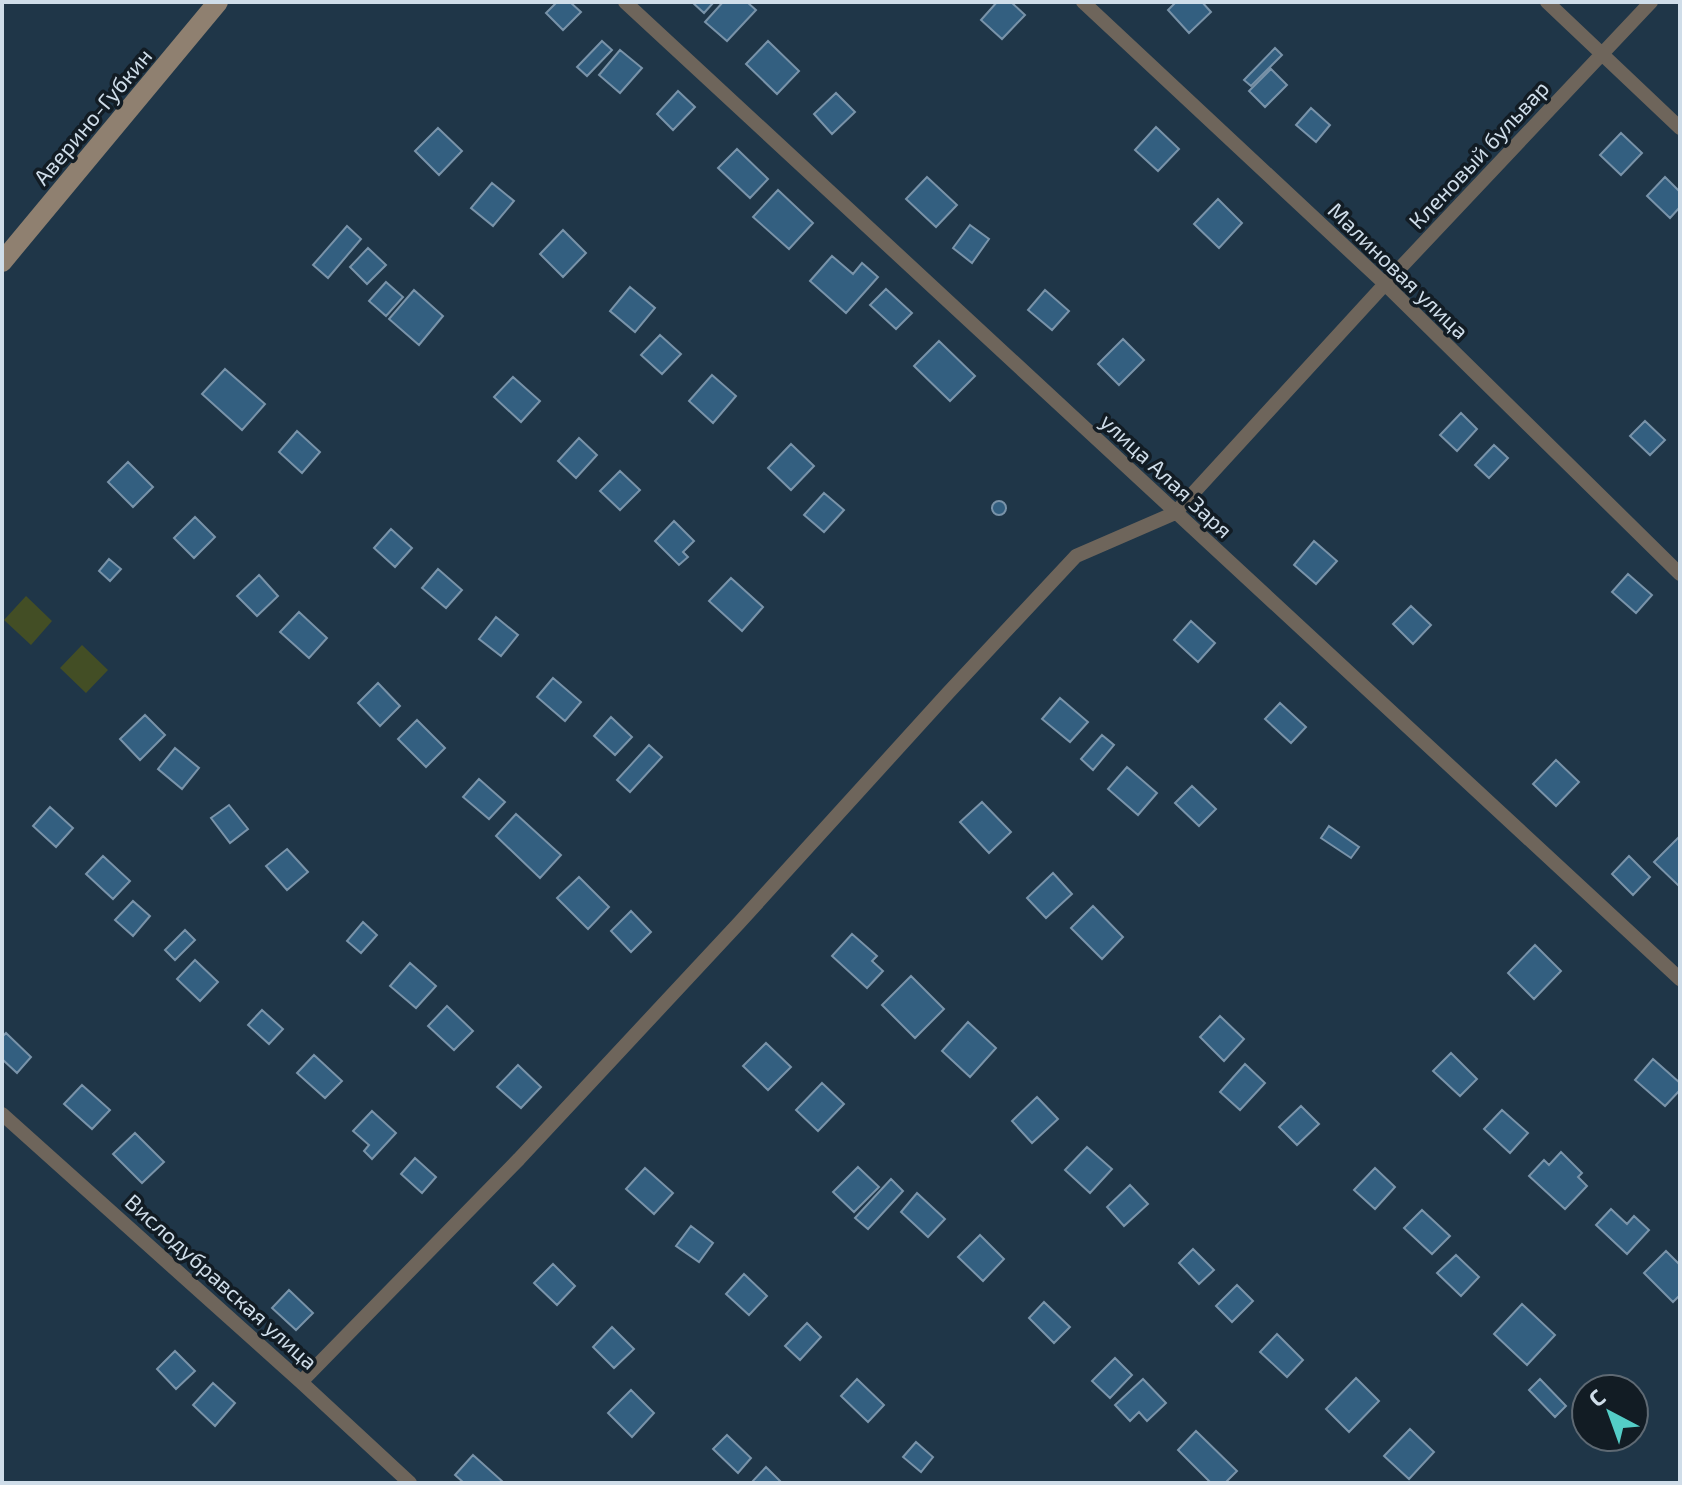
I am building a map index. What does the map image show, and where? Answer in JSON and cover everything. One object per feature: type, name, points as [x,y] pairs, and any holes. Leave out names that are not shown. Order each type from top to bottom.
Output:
[{"type":"main road","name":"Аверино-Губкин","points":[[2,262],[218,2]]},
{"type":"street","name":"улица Алая Заря","points":[[625,2],[1680,979]]},
{"type":"street","name":"Малиновая улица","points":[[1083,2],[1385,284],[1680,574]]},
{"type":"street","points":[[1547,2],[1680,128]]},
{"type":"street","name":"Кленовый бульвар","points":[[1175,513],[1385,284],[1651,2]]},
{"type":"street","points":[[301,1382],[519,1159],[1076,556],[1175,513]]},
{"type":"street","name":"Вислодубравская улица","points":[[2,1114],[410,1483]]},
{"type":"green space","points":[[26,596],[52,621],[31,645],[4,620]]},
{"type":"green space","points":[[82,645],[108,670],[86,693],[60,668]]},
{"type":"building","points":[[557,2],[570,2],[581,12],[563,30],[546,13]]},
{"type":"building","points":[[692,2],[714,2],[704,13]]},
{"type":"building","points":[[723,2],[747,2],[756,10],[727,41],[705,22]]},
{"type":"building","points":[[997,2],[1011,2],[1025,15],[1002,39],[981,20]]},
{"type":"building","points":[[1176,2],[1202,2],[1211,12],[1189,33],[1168,10]]},
{"type":"building","points":[[602,41],[612,50],[587,76],[577,67]]},
{"type":"building","points":[[768,41],[799,71],[777,94],[746,64]]},
{"type":"building","points":[[1275,48],[1282,55],[1251,86],[1244,80]]},
{"type":"building","points":[[620,50],[642,68],[620,93],[599,75]]},
{"type":"building","points":[[1271,69],[1287,85],[1265,107],[1249,91]]},
{"type":"building","points":[[678,91],[695,107],[673,130],[657,114]]},
{"type":"building","points":[[836,93],[855,112],[832,134],[814,114]]},
{"type":"building","points":[[1311,108],[1330,125],[1316,142],[1296,125]]},
{"type":"building","points":[[1156,127],[1179,149],[1158,171],[1135,150]]},
{"type":"building","points":[[438,128],[462,151],[439,175],[415,151]]},
{"type":"building","points":[[1621,133],[1642,153],[1621,175],[1600,155]]},
{"type":"building","points":[[737,149],[768,179],[750,198],[718,168]]},
{"type":"building","points":[[927,177],[957,205],[936,227],[906,199]]},
{"type":"building","points":[[1665,177],[1680,192],[1680,207],[1670,218],[1647,196]]},
{"type":"building","points":[[492,183],[514,201],[493,226],[471,208]]},
{"type":"building","points":[[778,190],[813,223],[789,249],[753,217]]},
{"type":"building","points":[[1218,199],[1242,223],[1219,248],[1194,224]]},
{"type":"building","points":[[970,225],[989,239],[972,263],[953,248]]},
{"type":"building","points":[[347,226],[361,239],[328,278],[313,265]]},
{"type":"building","points":[[563,230],[586,253],[563,277],[540,254]]},
{"type":"building","points":[[368,248],[386,265],[367,284],[350,267]]},
{"type":"building","points":[[832,256],[853,274],[862,263],[878,277],[846,313],[810,281]]},
{"type":"building","points":[[386,282],[403,297],[386,316],[369,301]]},
{"type":"building","points":[[630,287],[655,308],[635,332],[610,311]]},
{"type":"building","points":[[886,289],[912,313],[896,329],[870,305]]},
{"type":"building","points":[[414,290],[443,316],[419,345],[389,319]]},
{"type":"building","points":[[1045,290],[1069,311],[1052,330],[1028,310]]},
{"type":"building","points":[[660,335],[681,354],[662,374],[641,355]]},
{"type":"building","points":[[1123,339],[1144,360],[1119,385],[1098,364]]},
{"type":"building","points":[[939,341],[975,376],[950,401],[914,366]]},
{"type":"building","points":[[225,369],[265,404],[242,430],[202,394]]},
{"type":"building","points":[[712,375],[736,396],[713,423],[689,401]]},
{"type":"building","points":[[513,377],[540,401],[521,422],[494,397]]},
{"type":"building","points":[[1461,413],[1477,429],[1457,451],[1440,435]]},
{"type":"building","points":[[1645,421],[1665,440],[1650,455],[1630,436]]},
{"type":"building","points":[[297,431],[320,452],[302,473],[279,452]]},
{"type":"building","points":[[579,438],[597,455],[576,478],[558,461]]},
{"type":"building","points":[[791,444],[814,466],[791,490],[768,468]]},
{"type":"building","points":[[1494,445],[1508,458],[1489,478],[1475,465]]},
{"type":"building","points":[[128,462],[153,487],[133,507],[108,482]]},
{"type":"building","points":[[620,471],[640,490],[620,510],[600,491]]},
{"type":"building","points":[[824,493],[844,510],[824,532],[804,515]]},
{"type":"building","points":[[999,501],[1006,508],[999,515],[992,508]]},
{"type":"building","points":[[195,517],[215,537],[194,558],[174,538]]},
{"type":"building","points":[[674,521],[694,541],[683,552],[688,557],[679,565],[655,541]]},
{"type":"building","points":[[391,529],[412,548],[395,567],[374,548]]},
{"type":"building","points":[[1314,541],[1337,561],[1316,584],[1294,565]]},
{"type":"building","points":[[109,559],[121,569],[110,581],[99,571]]},
{"type":"building","points":[[438,569],[462,590],[446,608],[422,588]]},
{"type":"building","points":[[1628,574],[1652,595],[1636,613],[1612,592]]},
{"type":"building","points":[[259,575],[278,596],[257,616],[237,596]]},
{"type":"building","points":[[731,578],[763,607],[742,631],[709,601]]},
{"type":"building","points":[[1411,606],[1431,625],[1413,644],[1393,624]]},
{"type":"building","points":[[299,612],[327,638],[309,658],[280,632]]},
{"type":"building","points":[[496,617],[518,635],[501,656],[479,639]]},
{"type":"building","points":[[1191,621],[1215,643],[1198,662],[1174,640]]},
{"type":"building","points":[[553,678],[581,702],[565,721],[537,697]]},
{"type":"building","points":[[378,683],[400,706],[380,726],[358,703]]},
{"type":"building","points":[[1060,698],[1088,722],[1070,742],[1042,719]]},
{"type":"building","points":[[1280,703],[1306,727],[1291,743],[1265,719]]},
{"type":"building","points":[[145,715],[165,735],[140,760],[120,739]]},
{"type":"building","points":[[611,717],[632,737],[615,755],[594,736]]},
{"type":"building","points":[[417,720],[445,748],[426,767],[398,739]]},
{"type":"building","points":[[1102,735],[1114,745],[1093,770],[1081,759]]},
{"type":"building","points":[[649,745],[662,757],[630,792],[617,780]]},
{"type":"building","points":[[175,748],[199,768],[182,789],[158,769]]},
{"type":"building","points":[[1556,760],[1579,782],[1556,806],[1533,784]]},
{"type":"building","points":[[1127,767],[1157,793],[1138,815],[1108,789]]},
{"type":"building","points":[[479,779],[505,802],[489,819],[463,797]]},
{"type":"building","points":[[1192,786],[1216,809],[1199,826],[1175,803]]},
{"type":"building","points":[[982,802],[1011,832],[989,853],[960,822]]},
{"type":"building","points":[[229,805],[248,829],[230,843],[211,818]]},
{"type":"building","points":[[50,807],[73,828],[56,847],[33,826]]},
{"type":"building","points":[[516,814],[561,855],[540,878],[496,836]]},
{"type":"building","points":[[1329,826],[1359,847],[1351,858],[1321,838]]},
{"type":"building","points":[[1680,838],[1680,887],[1654,862]]},
{"type":"building","points":[[287,849],[308,872],[287,890],[266,866]]},
{"type":"building","points":[[103,856],[130,881],[113,899],[86,874]]},
{"type":"building","points":[[1629,856],[1650,877],[1633,895],[1612,874]]},
{"type":"building","points":[[1053,873],[1072,894],[1046,918],[1027,898]]},
{"type":"building","points":[[579,877],[609,907],[588,929],[557,898]]},
{"type":"building","points":[[133,901],[150,916],[133,936],[115,920]]},
{"type":"building","points":[[1093,906],[1123,937],[1102,959],[1071,928]]},
{"type":"building","points":[[631,911],[651,932],[631,952],[611,931]]},
{"type":"building","points":[[363,922],[377,935],[361,953],[347,941]]},
{"type":"building","points":[[185,930],[195,940],[175,960],[165,950]]},
{"type":"building","points":[[852,934],[877,956],[872,961],[883,971],[867,988],[832,956]]},
{"type":"building","points":[[1535,945],[1561,971],[1534,999],[1508,973]]},
{"type":"building","points":[[195,960],[218,982],[200,1001],[177,979]]},
{"type":"building","points":[[410,963],[436,986],[416,1008],[390,986]]},
{"type":"building","points":[[911,976],[944,1009],[915,1038],[882,1005]]},
{"type":"building","points":[[447,1006],[473,1031],[454,1050],[428,1026]]},
{"type":"building","points":[[262,1010],[283,1029],[269,1044],[248,1025]]},
{"type":"building","points":[[1220,1016],[1244,1039],[1224,1061],[1200,1037]]},
{"type":"building","points":[[968,1022],[996,1048],[970,1077],[942,1051]]},
{"type":"building","points":[[6,1033],[31,1057],[17,1073],[2,1059],[2,1037]]},
{"type":"building","points":[[766,1043],[791,1067],[768,1090],[743,1066]]},
{"type":"building","points":[[1451,1053],[1477,1079],[1460,1096],[1433,1071]]},
{"type":"building","points":[[314,1055],[342,1081],[325,1098],[297,1073]]},
{"type":"building","points":[[1653,1059],[1680,1083],[1680,1090],[1665,1106],[1635,1080]]},
{"type":"building","points":[[1245,1064],[1265,1083],[1240,1110],[1220,1092]]},
{"type":"building","points":[[518,1065],[541,1087],[521,1108],[497,1087]]},
{"type":"building","points":[[822,1083],[844,1104],[818,1131],[796,1110]]},
{"type":"building","points":[[82,1085],[110,1110],[92,1129],[64,1104]]},
{"type":"building","points":[[1037,1097],[1058,1119],[1032,1143],[1012,1121]]},
{"type":"building","points":[[1301,1106],[1319,1124],[1297,1145],[1279,1127]]},
{"type":"building","points":[[1502,1110],[1528,1133],[1510,1153],[1484,1129]]},
{"type":"building","points":[[372,1111],[396,1133],[372,1159],[364,1151],[369,1145],[353,1131]]},
{"type":"building","points":[[135,1133],[164,1162],[142,1183],[113,1154]]},
{"type":"building","points":[[1087,1147],[1112,1169],[1090,1193],[1065,1170]]},
{"type":"building","points":[[1561,1152],[1582,1173],[1578,1177],[1587,1186],[1565,1209],[1529,1176],[1544,1160],[1549,1165]]},
{"type":"building","points":[[415,1158],[436,1177],[422,1193],[401,1174]]},
{"type":"building","points":[[858,1167],[879,1187],[854,1212],[833,1192]]},
{"type":"building","points":[[645,1168],[673,1193],[654,1214],[626,1189]]},
{"type":"building","points":[[1375,1168],[1395,1187],[1375,1209],[1354,1190]]},
{"type":"building","points":[[891,1179],[903,1191],[868,1229],[855,1218]]},
{"type":"building","points":[[1130,1185],[1148,1204],[1124,1226],[1107,1207]]},
{"type":"building","points":[[917,1193],[945,1219],[928,1237],[901,1212]]},
{"type":"building","points":[[1611,1209],[1627,1224],[1634,1216],[1649,1230],[1627,1254],[1596,1225]]},
{"type":"building","points":[[1422,1210],[1450,1236],[1432,1254],[1404,1228]]},
{"type":"building","points":[[691,1226],[713,1243],[699,1262],[676,1246]]},
{"type":"building","points":[[980,1235],[1004,1259],[983,1281],[958,1257]]},
{"type":"building","points":[[1193,1249],[1214,1270],[1199,1284],[1179,1263]]},
{"type":"building","points":[[1666,1251],[1680,1265],[1680,1295],[1673,1302],[1644,1273]]},
{"type":"building","points":[[1456,1255],[1479,1277],[1461,1296],[1437,1273]]},
{"type":"building","points":[[553,1264],[575,1286],[557,1305],[534,1283]]},
{"type":"building","points":[[744,1274],[767,1296],[749,1315],[726,1294]]},
{"type":"building","points":[[1237,1285],[1253,1301],[1232,1322],[1216,1306]]},
{"type":"building","points":[[289,1290],[313,1313],[296,1330],[272,1308]]},
{"type":"building","points":[[1044,1302],[1070,1327],[1054,1343],[1029,1318]]},
{"type":"building","points":[[1522,1304],[1555,1335],[1527,1365],[1494,1334]]},
{"type":"building","points":[[807,1323],[821,1337],[800,1360],[785,1346]]},
{"type":"building","points":[[612,1327],[634,1349],[614,1368],[593,1347]]},
{"type":"building","points":[[1277,1334],[1303,1360],[1287,1377],[1260,1352]]},
{"type":"building","points":[[175,1351],[195,1371],[176,1389],[157,1369]]},
{"type":"building","points":[[1115,1358],[1132,1375],[1110,1398],[1092,1381]]},
{"type":"building","points":[[1356,1378],[1379,1401],[1349,1432],[1326,1409]]},
{"type":"building","points":[[857,1379],[884,1405],[868,1422],[841,1396]]},
{"type":"building","points":[[1143,1379],[1166,1403],[1147,1421],[1139,1412],[1130,1421],[1115,1405]]},
{"type":"building","points":[[1540,1379],[1566,1406],[1555,1417],[1529,1390]]},
{"type":"building","points":[[213,1383],[235,1403],[215,1426],[193,1405]]},
{"type":"building","points":[[631,1390],[654,1413],[632,1437],[608,1413]]},
{"type":"building","points":[[1410,1429],[1434,1452],[1409,1479],[1384,1456]]},
{"type":"building","points":[[1196,1431],[1237,1471],[1225,1483],[1211,1483],[1178,1450]]},
{"type":"building","points":[[727,1435],[751,1458],[738,1473],[713,1449]]},
{"type":"building","points":[[916,1442],[933,1457],[921,1472],[903,1457]]},
{"type":"building","points":[[473,1455],[503,1482],[464,1483],[455,1475]]},
{"type":"building","points":[[766,1467],[782,1483],[751,1483]]}]
